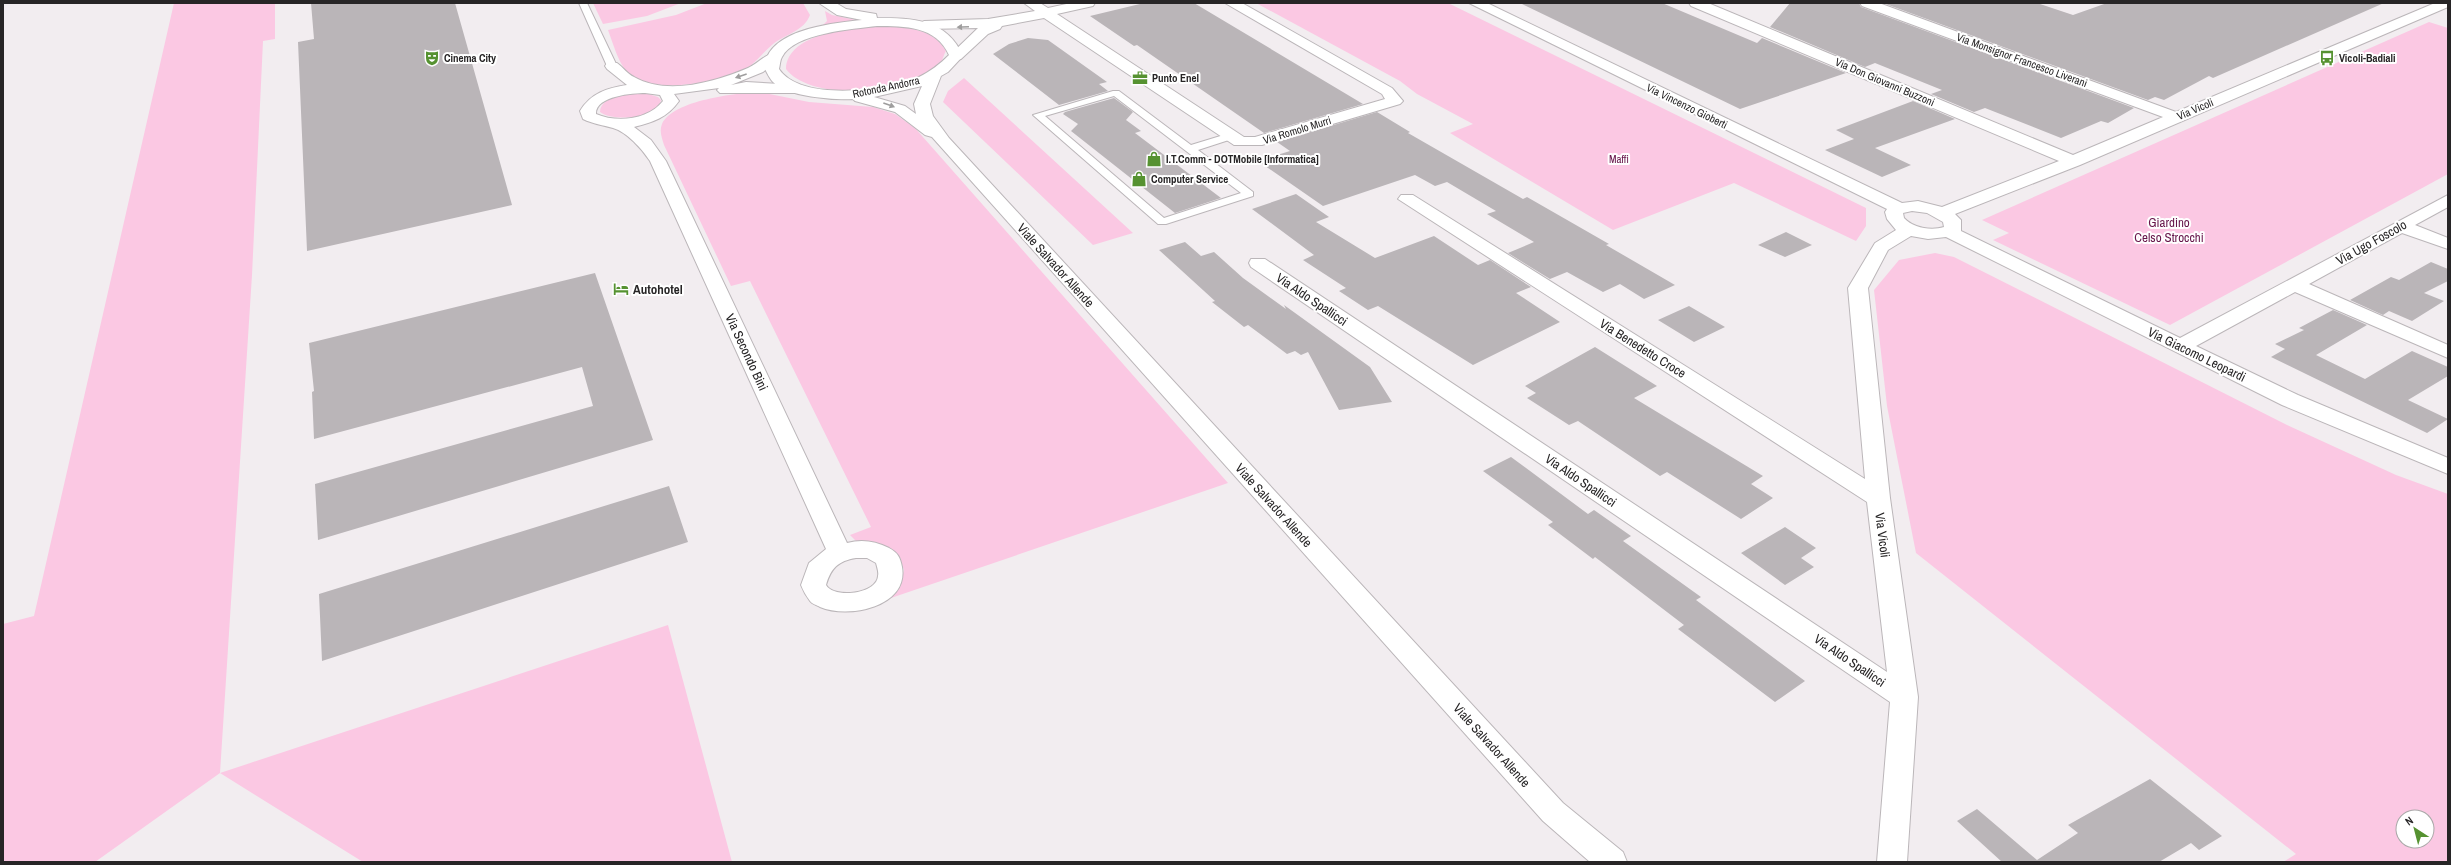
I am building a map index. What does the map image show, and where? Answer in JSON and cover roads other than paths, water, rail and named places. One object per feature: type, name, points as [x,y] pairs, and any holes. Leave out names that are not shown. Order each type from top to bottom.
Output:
[{"type":"street","name":"Via Romolo Murri","points":[[1031,3],[1240,142],[1256,142],[1395,101],[1387,91],[1232,3]]},
{"type":"street","points":[[803,36],[818,10],[924,25],[959,27],[1001,23],[1088,3]]},
{"type":"street","name":"Via Vincenzo Gioberti","points":[[1476,3],[1899,208]]},
{"type":"street","name":"Via Don Giovanni Buzzoni","points":[[1696,3],[2074,161]]},
{"type":"street","name":"Via Monsignor Francesco Liverani","points":[[1867,3],[2176,117]]},
{"type":"street","name":"Via Vicoli","points":[[1946,222],[2074,161],[2446,3]]},
{"type":"street","points":[[596,100],[625,90],[680,89],[729,80],[752,72],[790,42],[803,36],[853,25],[902,22]]},
{"type":"street","name":"Rotonda Andorra","points":[[774,56],[772,69],[780,81],[798,90],[820,94],[851,96],[908,85],[934,77],[944,70],[956,56],[983,31],[1001,23]]},
{"type":"street","points":[[924,25],[939,32],[949,41],[956,56]]},
{"type":"street","points":[[612,66],[629,80],[670,96],[671,101],[666,108]]},
{"type":"street","points":[[612,66],[610,85],[588,111],[589,116],[595,120],[616,123],[642,119],[696,96],[746,87],[798,90]]},
{"type":"street","name":"Viale Salvador Allende","points":[[934,77],[922,98],[921,109],[943,141],[1553,812],[1612,862]]},
{"type":"street","name":"Viale Salvador Allende","points":[[851,96],[884,103],[900,109],[943,141]]},
{"type":"street","name":"Via Secondo Bini","points":[[666,108],[650,125],[653,152],[840,553]]},
{"type":"street","name":"Via Secondo Bini","points":[[616,123],[632,131],[653,152]]},
{"type":"street","name":"Via Benedetto Croce","points":[[1407,198],[1878,498]]},
{"type":"street","name":"Via Ugo Foscolo","points":[[2181,345],[2295,285],[2448,200]]},
{"type":"street","name":"Via Giacomo Leopardi","points":[[1899,208],[1921,206],[1946,222],[2181,345],[2290,400],[2448,467]]},
{"type":"street","points":[[1899,208],[1894,212],[1896,221],[1910,229],[1932,234],[1946,222]]},
{"type":"street","points":[[2400,226],[2448,244]]},
{"type":"street","name":"Via Vicoli","points":[[1892,862],[1904,696],[1878,498],[1858,288],[1881,246],[1910,229]]},
{"type":"street","name":"Via Aldo Spallicci","points":[[1258,263],[1904,696]]},
{"type":"street","points":[[2295,285],[2448,352]]},
{"type":"lane","points":[[583,3],[612,66]]},
{"type":"lane","points":[[1116,93],[1190,149],[1249,194],[1162,222],[1038,115],[1116,93]]},
{"type":"lane","points":[[1190,149],[1231,136]]},
{"type":"place","name":"Cinema City","points":[[432,58]]},
{"type":"place","name":"Vicoli-Badiali","points":[[2327,58]]},
{"type":"place","name":"Punto Enel","points":[[1140,78]]},
{"type":"place","name":"I.T.Comm - DOTMobile [Informatica]","points":[[1154,159]]},
{"type":"place","name":"Computer Service","points":[[1139,179]]},
{"type":"place","name":"Autohotel","points":[[621,289]]},
{"type":"park label","name":"Maffi","points":[[1619,159]]},
{"type":"park label","name":"Giardino Celso Strocchi","points":[[2169,230]]}]
